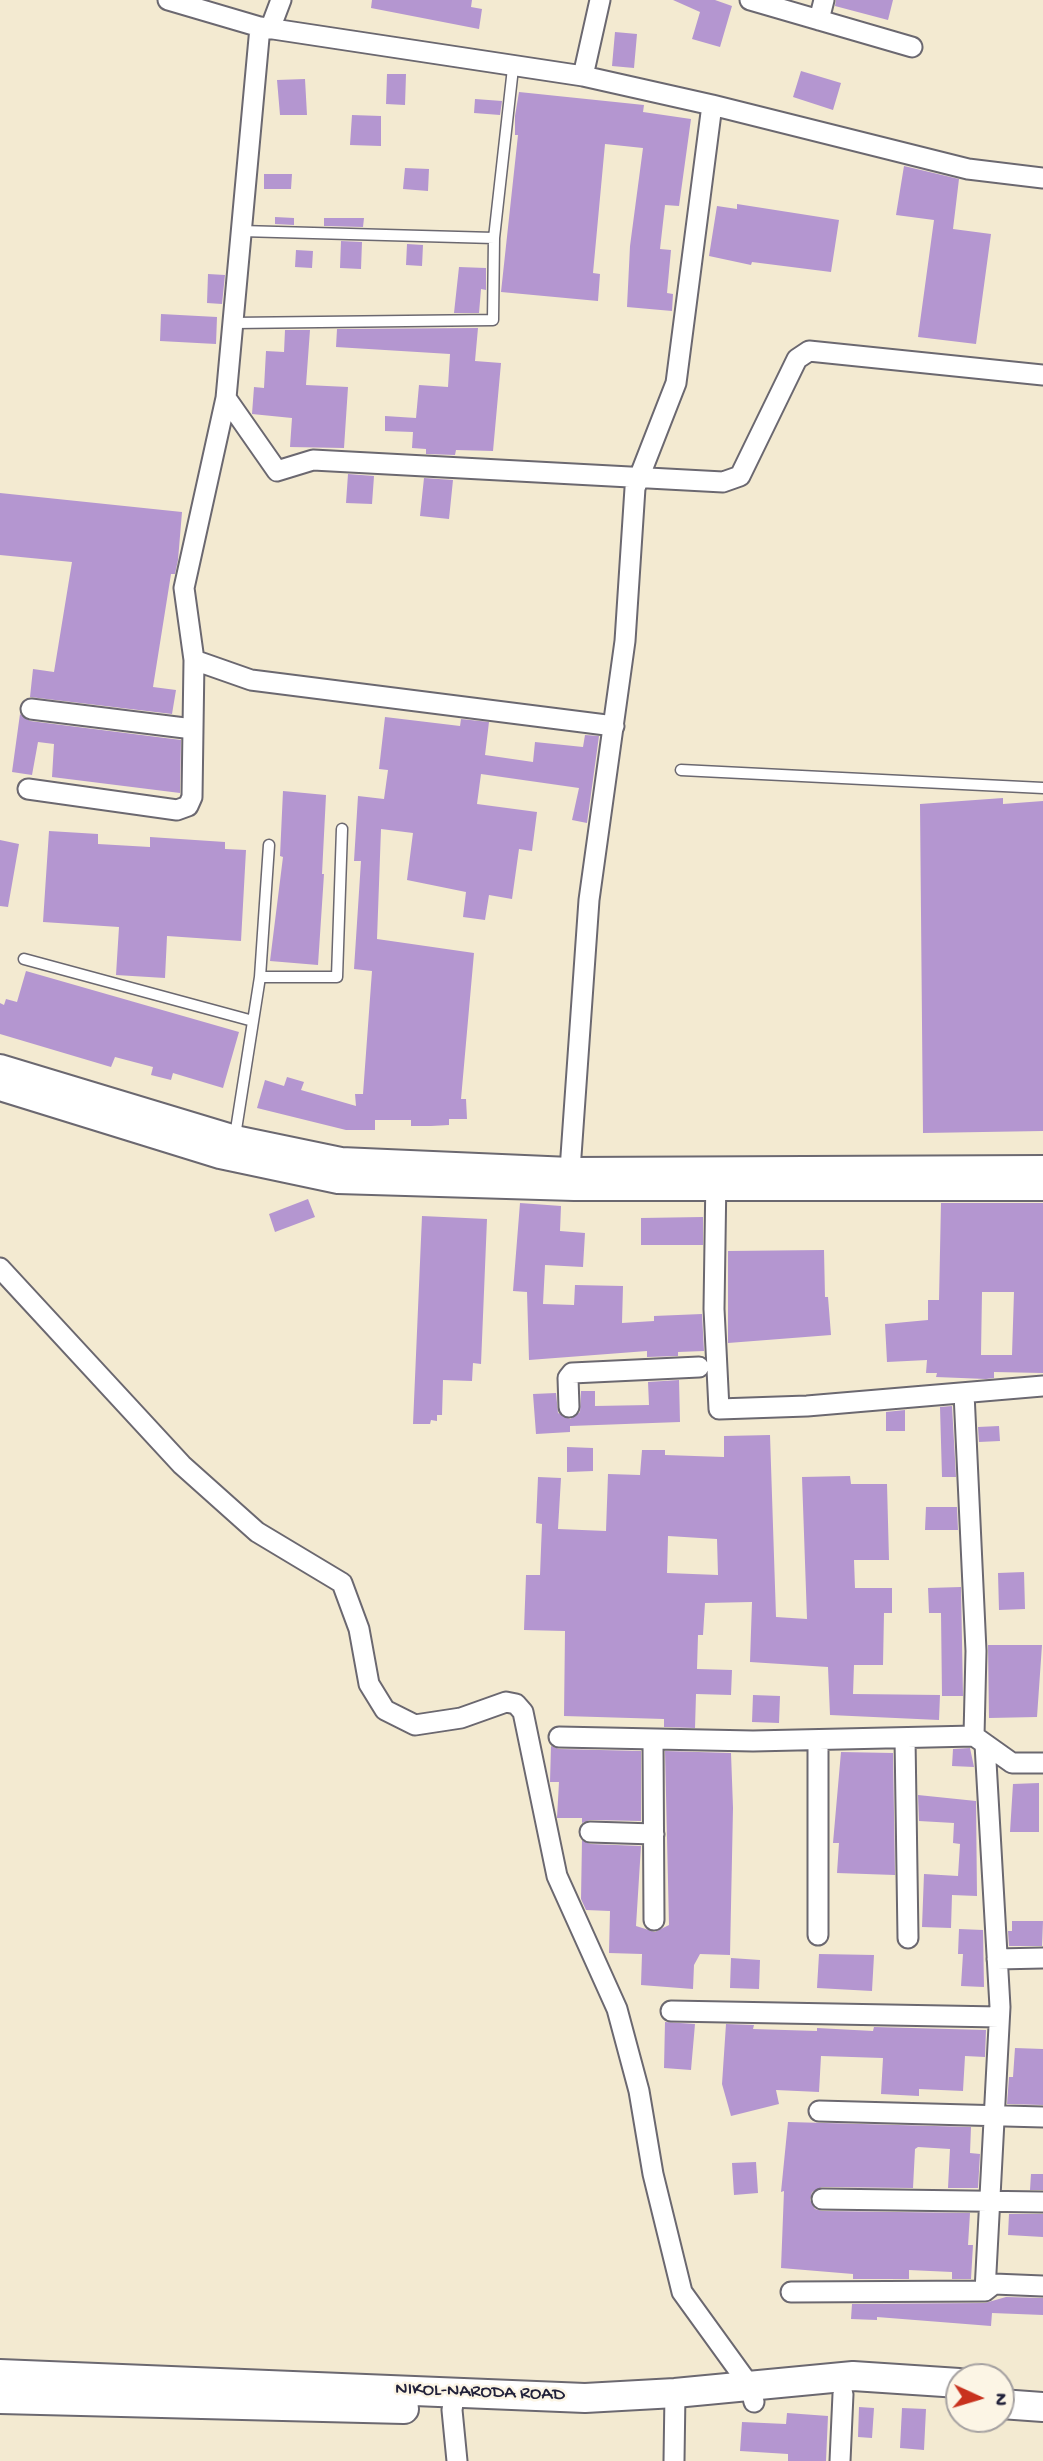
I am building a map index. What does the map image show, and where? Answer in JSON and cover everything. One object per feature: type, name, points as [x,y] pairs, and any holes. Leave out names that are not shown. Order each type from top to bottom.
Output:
[{"type":"main road","name":"NIKOL-NARODA ROAD","points":[[0,2374],[454,2401],[585,2398],[676,2401],[752,2394],[853,2376],[945,2382]]},
{"type":"main road","points":[[1015,2386],[1043,2388]]},
{"type":"main road","points":[[752,2394],[843,2394],[945,2400]]},
{"type":"main road","points":[[0,2399],[454,2401]]},
{"type":"main road","points":[[1015,2405],[1043,2407]]},
{"type":"street","points":[[168,0],[265,28],[513,68],[583,76],[712,105],[968,169],[1043,178]]},
{"type":"street","points":[[29,789],[177,810],[188,806],[192,797],[194,660],[184,588],[226,398],[265,28],[281,0]]},
{"type":"street","points":[[583,76],[600,0]]},
{"type":"street","points":[[750,0],[912,47]]},
{"type":"street","points":[[818,20],[824,0]]},
{"type":"street","points":[[570,1170],[589,900],[625,641],[639,480],[676,383],[712,105]]},
{"type":"street","points":[[226,398],[277,471],[313,460],[639,480],[723,482],[740,476],[797,359],[809,351],[1043,375]]},
{"type":"street","points":[[194,660],[251,680],[614,726]]},
{"type":"street","points":[[31,709],[193,729]]},
{"type":"street","points":[[0,1067],[233,1148],[338,1181],[716,1179],[1043,1168]]},
{"type":"street","points":[[0,1088],[233,1148],[341,1160],[716,1179],[1043,1188]]},
{"type":"street","points":[[716,1179],[714,1309],[709,1366],[719,1409],[807,1406],[1043,1386]]},
{"type":"street","points":[[0,1268],[182,1465],[257,1532],[342,1583],[359,1629],[369,1684],[385,1710],[415,1725],[461,1718],[506,1702],[516,1704],[523,1712],[557,1876],[617,2009],[639,2091],[653,2174],[682,2292],[752,2394]]},
{"type":"street","points":[[569,1407],[568,1378],[572,1373],[709,1366]]},
{"type":"street","points":[[964,1393],[980,1740],[999,2017],[985,2291]]},
{"type":"street","points":[[559,1737],[653,1742],[905,1738],[980,1740],[1012,1763],[1043,1763]]},
{"type":"street","points":[[905,1738],[908,1938]]},
{"type":"street","points":[[818,1740],[818,1935]]},
{"type":"street","points":[[653,1742],[654,1920]]},
{"type":"street","points":[[590,1832],[654,1834]]},
{"type":"street","points":[[997,1959],[1043,1958]]},
{"type":"street","points":[[671,2011],[999,2017]]},
{"type":"street","points":[[819,2111],[994,2118],[1043,2117]]},
{"type":"street","points":[[822,2199],[1043,2202]]},
{"type":"street","points":[[791,2292],[985,2291],[993,2284],[1043,2286]]},
{"type":"street","points":[[840,2461],[843,2394]]},
{"type":"street","points":[[454,2401],[457,2461]]},
{"type":"street","points":[[674,2461],[676,2401]]},
{"type":"lane","points":[[233,323],[494,320],[494,238],[513,68]]},
{"type":"lane","points":[[242,231],[494,238]]},
{"type":"lane","points":[[681,770],[1043,788]]},
{"type":"lane","points":[[260,977],[337,977],[342,829]]},
{"type":"lane","points":[[233,1148],[260,977],[269,845]]},
{"type":"lane","points":[[24,959],[253,1021]]},
{"type":"building","points":[[372,0],[472,0],[471,7],[482,9],[479,29],[371,8]]},
{"type":"building","points":[[673,0],[715,0],[732,6],[720,47],[692,39],[700,12]]},
{"type":"building","points":[[836,0],[893,0],[888,20],[835,6]]},
{"type":"building","points":[[615,32],[637,34],[634,68],[612,66]]},
{"type":"building","points":[[801,71],[841,83],[833,110],[793,97]]},
{"type":"building","points":[[387,74],[406,74],[405,105],[386,104]]},
{"type":"building","points":[[305,79],[307,115],[280,115],[277,80]]},
{"type":"building","points":[[519,92],[644,105],[643,112],[691,119],[679,206],[665,205],[660,249],[671,250],[667,293],[673,294],[672,311],[627,307],[630,246],[643,148],[605,144],[593,273],[600,274],[598,301],[501,292],[518,135],[515,135],[515,116]]},
{"type":"building","points":[[475,99],[502,101],[500,115],[474,113]]},
{"type":"building","points":[[352,115],[381,116],[381,146],[350,145]]},
{"type":"building","points":[[904,166],[959,179],[953,229],[991,234],[976,344],[918,337],[934,220],[896,215]]},
{"type":"building","points":[[405,168],[429,169],[428,191],[403,189]]},
{"type":"building","points":[[264,174],[292,174],[291,189],[264,189]]},
{"type":"building","points":[[737,204],[839,220],[831,272],[752,262],[751,265],[709,256],[717,206],[737,209]]},
{"type":"building","points":[[275,217],[294,218],[294,225],[275,224]]},
{"type":"building","points":[[324,218],[364,218],[363,227],[324,226]]},
{"type":"building","points":[[341,241],[362,242],[361,269],[340,268]]},
{"type":"building","points":[[407,244],[423,245],[422,266],[406,265]]},
{"type":"building","points":[[296,250],[313,251],[312,268],[295,267]]},
{"type":"building","points":[[459,267],[486,268],[486,290],[481,289],[479,313],[454,313]]},
{"type":"building","points":[[208,274],[225,275],[222,304],[207,303]]},
{"type":"building","points":[[161,314],[217,317],[216,344],[160,341]]},
{"type":"building","points":[[478,328],[475,361],[501,363],[493,451],[456,450],[455,455],[426,454],[426,449],[412,448],[413,432],[385,431],[385,416],[416,418],[419,385],[448,387],[450,354],[336,347],[337,329]]},
{"type":"building","points":[[285,330],[310,330],[306,385],[348,387],[344,448],[290,447],[292,418],[252,414],[254,387],[264,388],[266,351],[284,352]]},
{"type":"building","points":[[348,474],[374,476],[372,504],[346,503]]},
{"type":"building","points":[[424,478],[453,480],[449,519],[420,516]]},
{"type":"building","points":[[0,493],[182,512],[178,560],[175,574],[171,574],[153,687],[176,690],[172,714],[30,697],[33,669],[54,672],[72,562],[0,555]]},
{"type":"building","points":[[20,714],[30,721],[181,740],[180,793],[52,777],[54,744],[38,742],[32,775],[12,772]]},
{"type":"building","points":[[385,717],[460,726],[461,719],[489,722],[485,755],[533,762],[535,742],[583,747],[585,735],[599,736],[587,823],[572,820],[579,788],[481,774],[477,804],[537,812],[532,851],[519,849],[512,899],[489,895],[485,920],[463,917],[466,892],[407,880],[413,833],[381,829],[377,939],[474,953],[461,1099],[466,1099],[467,1119],[449,1119],[449,1125],[431,1126],[411,1126],[411,1120],[375,1120],[375,1130],[346,1130],[257,1108],[265,1080],[284,1086],[287,1077],[304,1082],[301,1090],[356,1106],[355,1094],[363,1094],[372,971],[354,969],[361,861],[354,861],[358,796],[384,799],[388,770],[379,769]]},
{"type":"building","points":[[283,791],[326,795],[318,965],[270,961],[283,857],[280,856]]},
{"type":"building","points":[[1003,798],[1003,804],[1043,801],[1043,1131],[923,1133],[920,804]]},
{"type":"building","points":[[49,831],[98,834],[98,844],[150,847],[150,837],[225,842],[225,849],[246,850],[241,941],[167,936],[165,978],[116,975],[119,927],[43,922]]},
{"type":"building","points":[[0,840],[19,844],[8,907],[0,906]]},
{"type":"building","points":[[26,971],[239,1032],[223,1088],[173,1073],[171,1080],[151,1075],[153,1067],[115,1057],[111,1067],[0,1034],[0,1003],[4,1005],[6,999],[17,1002]]},
{"type":"building","points":[[308,1199],[315,1217],[275,1232],[269,1214]]},
{"type":"building","points":[[520,1203],[561,1206],[560,1231],[585,1233],[583,1267],[545,1265],[543,1304],[574,1305],[575,1285],[623,1286],[622,1323],[654,1321],[654,1316],[702,1314],[704,1351],[678,1352],[678,1356],[647,1357],[647,1351],[529,1360],[527,1292],[513,1291]]},
{"type":"building","points":[[941,1203],[1043,1203],[1043,1373],[994,1372],[994,1378],[986,1379],[936,1377],[937,1373],[926,1373],[927,1360],[887,1362],[885,1324],[928,1320],[928,1300],[939,1300]],"holes":[[[982,1292],[1014,1292],[1012,1355],[981,1355]]]},
{"type":"building","points":[[422,1216],[487,1219],[481,1364],[473,1363],[472,1381],[443,1380],[442,1415],[437,1415],[437,1421],[431,1420],[430,1424],[413,1424]]},
{"type":"building","points":[[703,1217],[703,1245],[641,1245],[641,1218]]},
{"type":"building","points":[[824,1250],[825,1297],[828,1297],[831,1335],[728,1343],[728,1251]]},
{"type":"building","points":[[679,1380],[680,1422],[570,1426],[570,1432],[536,1434],[533,1394],[556,1393],[558,1413],[570,1419],[580,1412],[581,1391],[595,1391],[595,1406],[649,1405],[648,1382]]},
{"type":"building","points":[[952,1406],[956,1477],[942,1477],[940,1407]]},
{"type":"building","points":[[905,1410],[905,1431],[886,1431],[886,1412]]},
{"type":"building","points":[[999,1426],[1000,1441],[979,1442],[978,1427]]},
{"type":"building","points":[[770,1435],[776,1617],[807,1619],[802,1477],[850,1476],[851,1484],[887,1484],[889,1560],[854,1560],[855,1588],[892,1588],[892,1613],[884,1613],[883,1665],[854,1665],[853,1694],[940,1695],[939,1720],[830,1715],[828,1667],[750,1662],[752,1602],[705,1603],[703,1635],[698,1635],[697,1669],[732,1670],[731,1695],[696,1694],[695,1728],[664,1727],[664,1719],[564,1716],[565,1631],[524,1630],[526,1575],[540,1575],[542,1524],[536,1523],[538,1477],[561,1478],[558,1529],[606,1531],[608,1474],[640,1475],[642,1450],[665,1450],[665,1455],[724,1457],[724,1436]],"holes":[[[668,1536],[717,1539],[718,1575],[667,1573]]]},
{"type":"building","points":[[567,1447],[593,1448],[593,1471],[567,1472]]},
{"type":"building","points":[[926,1507],[957,1507],[958,1530],[925,1530]]},
{"type":"building","points":[[1024,1572],[1025,1609],[999,1610],[998,1573]]},
{"type":"building","points":[[961,1587],[963,1696],[942,1696],[941,1613],[929,1613],[928,1588]]},
{"type":"building","points":[[988,1645],[1042,1645],[1037,1717],[989,1718]]},
{"type":"building","points":[[753,1695],[780,1696],[779,1723],[752,1722]]},
{"type":"building","points":[[551,1746],[559,1749],[641,1751],[641,1821],[590,1820],[582,1823],[582,1818],[557,1818],[559,1782],[550,1782]]},
{"type":"building","points":[[970,1748],[974,1767],[952,1766],[953,1749]]},
{"type":"building","points":[[665,1751],[731,1753],[733,1808],[730,1955],[700,1954],[694,1965],[693,1989],[641,1985],[642,1954],[609,1953],[610,1911],[586,1910],[581,1899],[582,1840],[590,1844],[641,1846],[636,1926],[655,1932],[669,1925]]},
{"type":"building","points":[[841,1752],[893,1753],[895,1875],[837,1873],[839,1843],[833,1843]]},
{"type":"building","points":[[1039,1783],[1039,1832],[1010,1832],[1013,1784]]},
{"type":"building","points":[[918,1795],[976,1801],[977,1896],[952,1895],[951,1928],[922,1927],[924,1874],[958,1876],[960,1844],[953,1843],[954,1823],[919,1821]]},
{"type":"building","points":[[1012,1921],[1043,1921],[1042,1946],[1009,1946],[1008,1931],[1012,1931]]},
{"type":"building","points":[[959,1929],[983,1930],[984,1987],[961,1986],[963,1954],[958,1954]]},
{"type":"building","points":[[819,1954],[874,1955],[872,1991],[817,1988]]},
{"type":"building","points":[[731,1958],[760,1960],[759,1989],[730,1988]]},
{"type":"building","points":[[665,2022],[695,2024],[691,2070],[664,2068]]},
{"type":"building","points":[[726,2024],[754,2025],[753,2029],[817,2031],[817,2028],[873,2031],[874,2027],[986,2030],[985,2057],[965,2056],[963,2091],[919,2089],[919,2096],[881,2094],[883,2058],[821,2056],[819,2092],[776,2090],[779,2104],[731,2116],[722,2084]]},
{"type":"building","points":[[1015,2048],[1043,2049],[1043,2105],[1007,2104],[1009,2077],[1013,2077]]},
{"type":"building","points":[[788,2122],[971,2127],[970,2153],[980,2154],[978,2188],[948,2188],[950,2149],[918,2147],[915,2149],[913,2188],[822,2187],[812,2192],[810,2200],[815,2209],[822,2211],[970,2213],[968,2245],[973,2245],[971,2279],[952,2279],[952,2272],[909,2270],[909,2279],[853,2279],[853,2274],[781,2268],[784,2191],[781,2192]]},
{"type":"building","points":[[756,2162],[758,2193],[734,2195],[732,2163]]},
{"type":"building","points":[[1031,2174],[1043,2174],[1043,2190],[1030,2190]]},
{"type":"building","points":[[1009,2214],[1043,2214],[1043,2237],[1008,2235]]},
{"type":"building","points":[[1006,2297],[1043,2298],[1043,2315],[992,2313],[991,2326],[877,2317],[877,2320],[851,2319],[852,2304],[985,2303]]},
{"type":"building","points":[[859,2407],[874,2408],[872,2438],[858,2437]]},
{"type":"building","points":[[902,2408],[926,2409],[924,2450],[900,2448]]},
{"type":"building","points":[[787,2413],[828,2416],[826,2461],[788,2461],[788,2454],[740,2451],[742,2422],[786,2424]]}]
